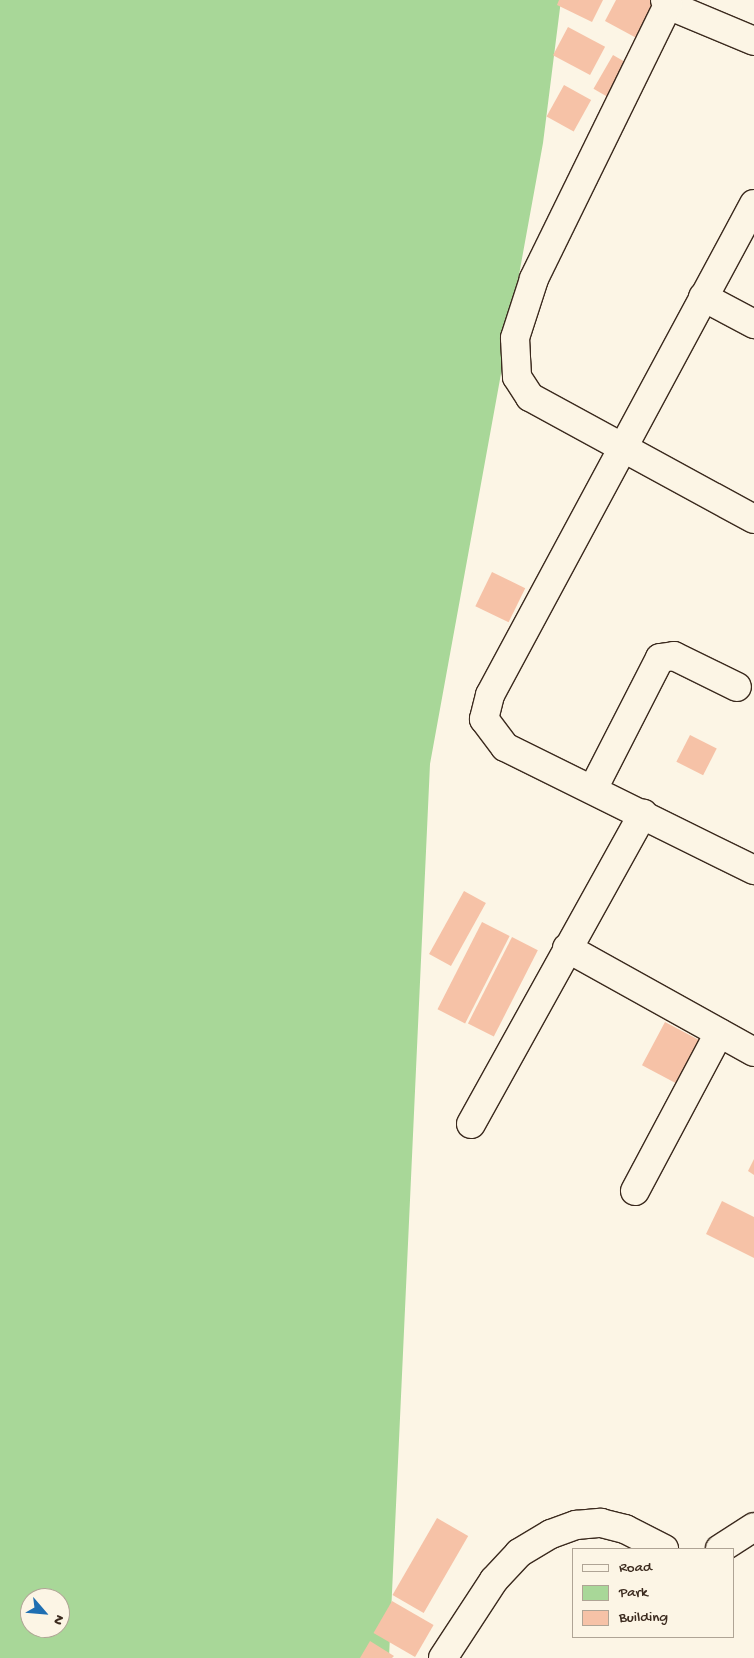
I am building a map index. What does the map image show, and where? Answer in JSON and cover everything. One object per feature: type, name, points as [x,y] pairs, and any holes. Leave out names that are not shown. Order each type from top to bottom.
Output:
[{"type":"street","points":[[754,41],[666,2],[534,279],[515,338],[517,377],[530,397],[754,519]]},
{"type":"street","points":[[752,865],[505,747],[484,720],[490,694],[754,204]]},
{"type":"street","points":[[704,297],[754,324]]},
{"type":"street","points":[[593,789],[660,658],[674,656],[738,687]]},
{"type":"street","points":[[472,1124],[567,948],[643,814]]},
{"type":"street","points":[[567,948],[754,1052]]},
{"type":"street","points":[[635,1191],[719,1033]]},
{"type":"street","points":[[443,1658],[494,1580],[519,1553],[551,1534],[576,1525],[601,1523],[625,1529],[662,1548]]},
{"type":"street","points":[[722,1548],[754,1527]]},
{"type":"green space","points":[[0,0],[561,0],[543,143],[430,764],[389,1658],[0,1658]]},
{"type":"building","points":[[559,0],[603,0],[592,22],[557,5]]},
{"type":"building","points":[[616,0],[652,0],[661,5],[642,41],[605,21]]},
{"type":"building","points":[[568,27],[605,47],[590,75],[553,55]]},
{"type":"building","points":[[613,55],[630,65],[611,99],[594,89]]},
{"type":"building","points":[[564,85],[591,100],[574,132],[547,116]]},
{"type":"building","points":[[492,572],[525,588],[509,622],[475,606]]},
{"type":"building","points":[[690,735],[717,749],[703,775],[676,762]]},
{"type":"building","points":[[464,891],[486,903],[451,966],[429,954]]},
{"type":"building","points":[[482,922],[510,936],[465,1023],[438,1009]]},
{"type":"building","points":[[512,937],[538,950],[494,1037],[468,1023]]},
{"type":"building","points":[[665,1022],[699,1040],[676,1083],[642,1065]]},
{"type":"building","points":[[754,1159],[754,1175],[748,1171]]},
{"type":"building","points":[[722,1201],[754,1217],[754,1258],[706,1234]]},
{"type":"building","points":[[437,1518],[468,1536],[424,1613],[392,1595]]},
{"type":"building","points":[[392,1601],[434,1625],[415,1657],[374,1633]]},
{"type":"building","points":[[370,1641],[394,1656],[392,1658],[360,1658]]}]
